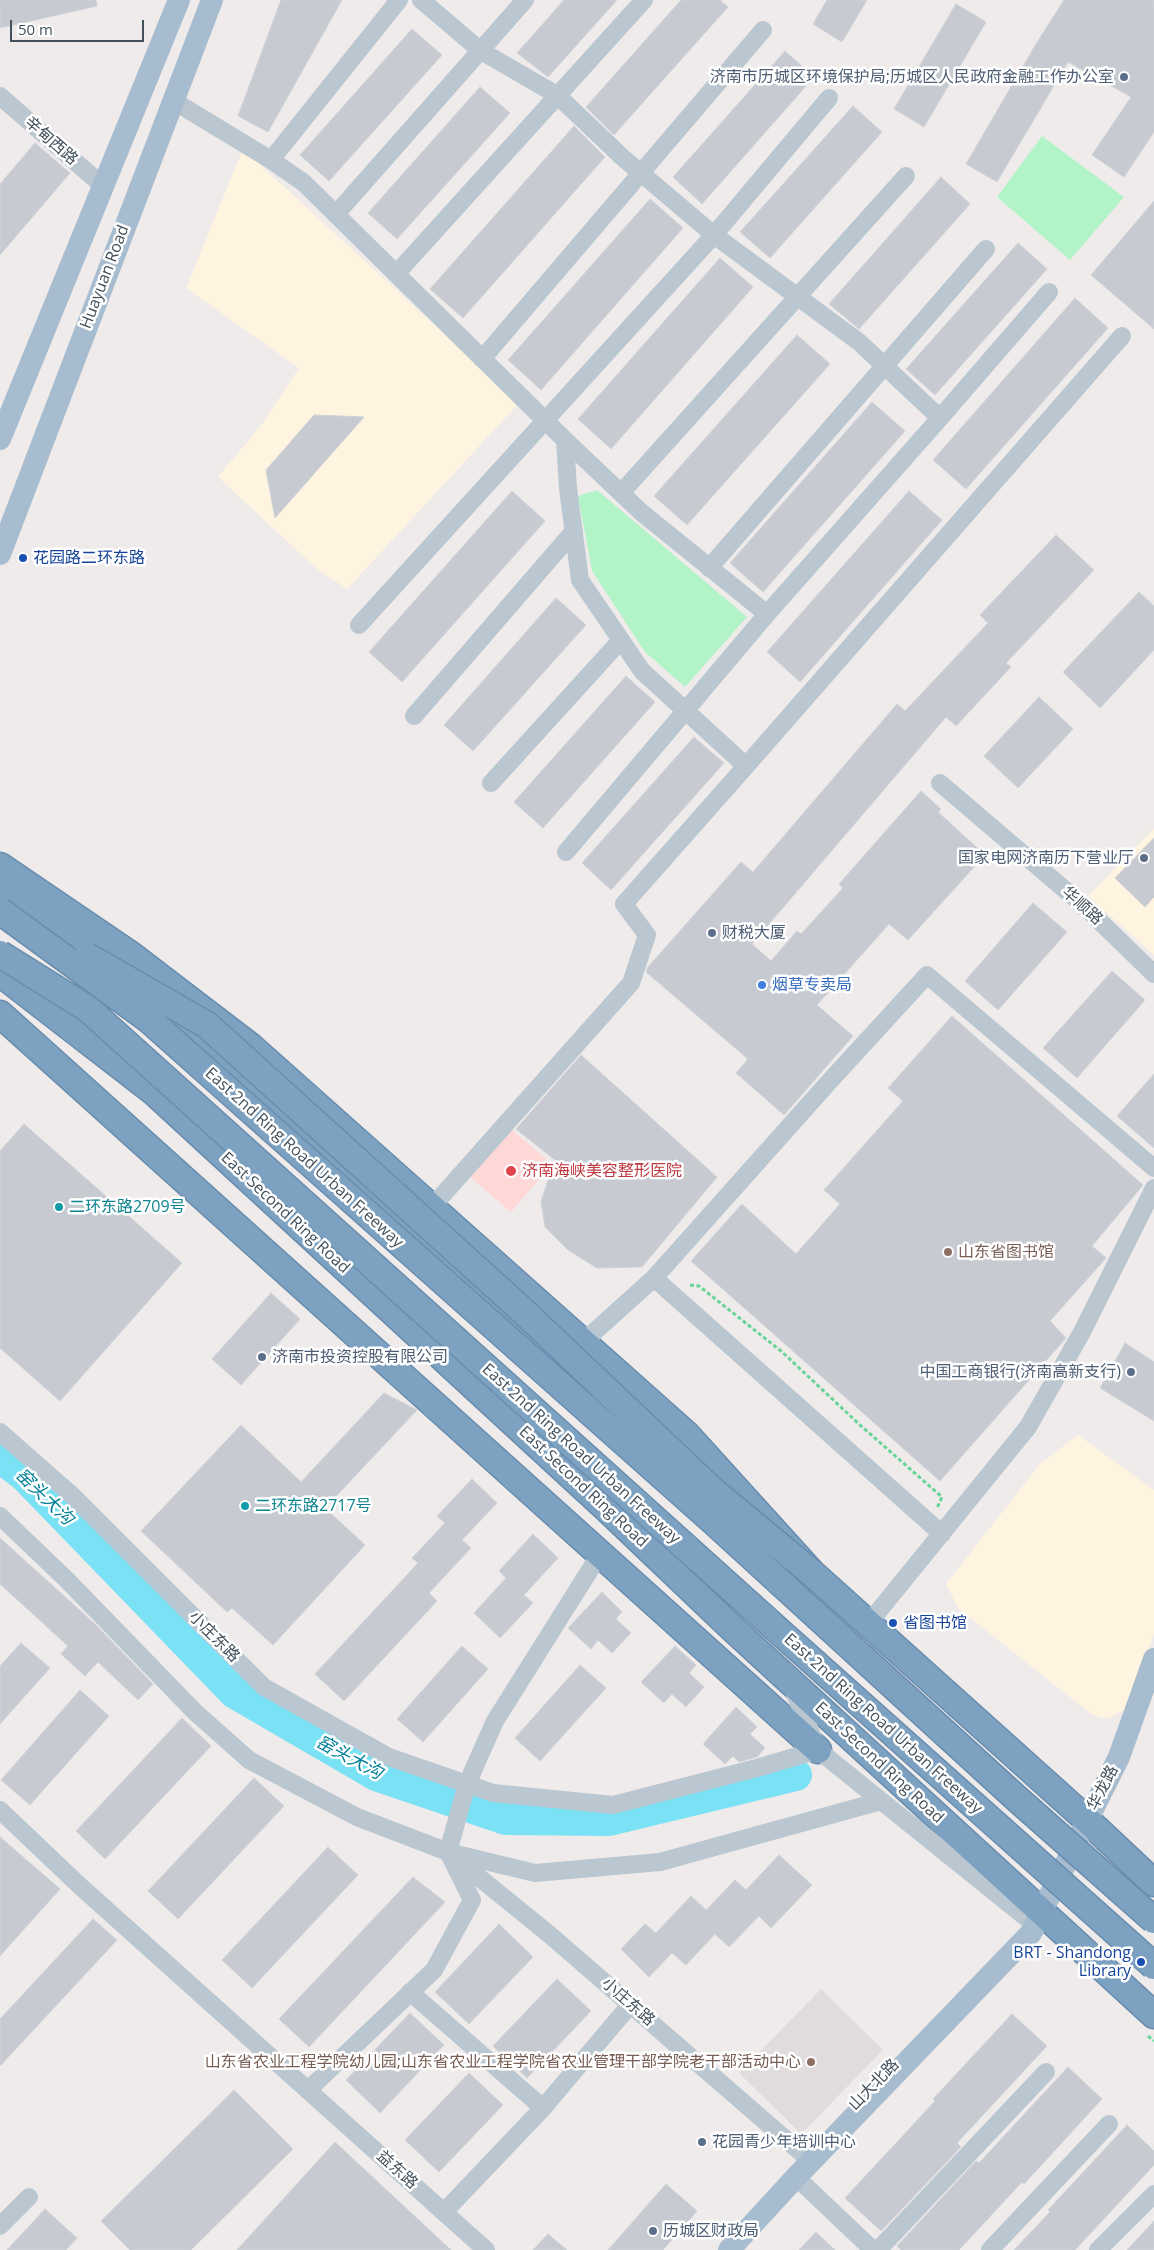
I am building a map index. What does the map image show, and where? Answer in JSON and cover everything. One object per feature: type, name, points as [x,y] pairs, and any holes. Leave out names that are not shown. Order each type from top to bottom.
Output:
[{"type":"highway","points":[[0,866],[131,955],[250,1046],[686,1434],[812,1573]]},
{"type":"highway","points":[[0,888],[188,1028],[742,1530],[812,1573]]},
{"type":"highway","name":"East 2nd Ring Road Urban Freeway","points":[[0,912],[155,1026],[714,1522],[1015,1797],[1154,1920]]},
{"type":"highway","points":[[31,934],[78,951],[207,1025],[523,1311],[712,1490],[812,1573],[1087,1820],[1154,1883]]},
{"type":"highway","name":"East 2nd Ring Road Urban Freeway","points":[[0,954],[88,1009],[781,1634],[1154,1966]]},
{"type":"highway","name":"East Second Ring Road","points":[[0,973],[154,1092],[606,1508],[732,1629],[904,1786],[1038,1918],[1154,2015]]},
{"type":"highway","points":[[0,977],[643,1560],[732,1629]]},
{"type":"highway","name":"East Second Ring Road","points":[[0,1014],[818,1750]]},
{"type":"main road","points":[[0,439],[179,0]]},
{"type":"main road","name":"Huayuan Road","points":[[0,554],[172,100],[212,0]]},
{"type":"main road","name":"华龙路","points":[[1038,1918],[1119,1757],[1152,1668]]},
{"type":"main road","name":"山大北路","points":[[718,2250],[805,2156],[1021,1933],[1038,1918]]},
{"type":"main road","name":"山大北路","points":[[729,2250],[796,2176],[1031,1933],[1038,1918]]},
{"type":"street","points":[[271,160],[399,0]]},
{"type":"street","points":[[422,0],[481,51],[557,95],[641,173],[714,235],[859,342],[940,418]]},
{"type":"street","points":[[336,214],[525,0]]},
{"type":"street","points":[[396,274],[644,0]]},
{"type":"street","points":[[482,358],[763,30]]},
{"type":"street","name":"辛甸西路","points":[[0,96],[102,186]]},
{"type":"street","points":[[359,625],[714,235],[829,98]]},
{"type":"street","points":[[172,100],[271,160],[304,183],[620,493],[766,614]]},
{"type":"street","points":[[620,493],[906,176]]},
{"type":"street","points":[[710,568],[986,249]]},
{"type":"street","points":[[566,852],[766,614],[1049,292]]},
{"type":"street","points":[[430,1208],[631,983],[647,935],[624,904],[1122,336]]},
{"type":"street","points":[[565,440],[580,580],[642,671],[746,766]]},
{"type":"street","points":[[414,716],[574,531]]},
{"type":"street","points":[[491,784],[620,640]]},
{"type":"street","name":"华顺路","points":[[940,783],[1084,906],[1154,974]]},
{"type":"street","points":[[582,1343],[654,1278],[828,1083],[927,976],[1154,1168]]},
{"type":"street","points":[[868,1624],[1028,1427],[1082,1332],[1154,1188]]},
{"type":"street","points":[[654,1278],[942,1534]]},
{"type":"street","name":"小庄东路","points":[[0,1432],[74,1497],[264,1687],[389,1757],[493,1793],[613,1805],[757,1768],[818,1750]]},
{"type":"street","points":[[0,1516],[66,1579],[195,1712],[249,1760],[357,1817],[448,1852],[534,1873],[660,1862],[881,1801]]},
{"type":"street","points":[[308,2090],[434,1970],[472,1900],[448,1852],[467,1784],[495,1721],[600,1554]]},
{"type":"street","points":[[790,1682],[818,1750],[881,1801],[1038,1918]]},
{"type":"street","name":"益东路","points":[[0,1810],[80,1886],[486,2250]]},
{"type":"street","name":"小庄东路","points":[[448,1852],[630,2005],[805,2156]]},
{"type":"street","points":[[410,1992],[542,2108]]},
{"type":"street","points":[[444,2212],[542,2108],[630,2005]]},
{"type":"street","points":[[878,2250],[1046,2072]]},
{"type":"street","points":[[990,2250],[1109,2124]]},
{"type":"street","points":[[796,2176],[873,2250]]},
{"type":"street","points":[[1098,2250],[1154,2194]]},
{"type":"street","points":[[0,2226],[29,2197]]},
{"type":"shaded area","points":[[243,149],[519,403],[347,589],[317,569],[218,477],[262,424],[299,368],[186,288]]},
{"type":"shaded area","points":[[1154,829],[1154,955],[1088,896]]},
{"type":"shaded area","name":"济南海峡美容整形医院","points":[[511,1129],[552,1164],[511,1212],[470,1177]]},
{"type":"shaded area","points":[[1078,1435],[1154,1490],[1154,1634],[1126,1709],[1107,1719],[1091,1714],[958,1608],[946,1584],[1040,1464]]},
{"type":"shaded area","name":"山东省农业工程学院幼儿园;山东省农业工程学院省农业管理干部学院老干部活动中心","points":[[821,1989],[883,2050],[801,2134],[739,2073]]},
{"type":"green space","points":[[1042,136],[1124,197],[1070,260],[997,197]]},
{"type":"green space","points":[[597,490],[747,617],[685,687],[645,652],[592,571],[578,496]]},
{"type":"building","points":[[0,0],[96,0],[97,6],[0,28]]},
{"type":"building","points":[[281,0],[342,0],[268,132],[238,116]]},
{"type":"building","points":[[564,0],[617,0],[548,77],[517,53]]},
{"type":"building","points":[[681,0],[720,0],[728,7],[614,135],[586,107]]},
{"type":"building","points":[[827,0],[867,0],[842,42],[813,24]]},
{"type":"building","points":[[1064,0],[1154,0],[1154,132],[1124,177],[1092,155],[1131,97],[1068,62],[997,182],[966,164]]},
{"type":"building","points":[[956,4],[986,22],[924,127],[894,109]]},
{"type":"building","points":[[412,29],[442,55],[329,181],[300,155]]},
{"type":"building","points":[[785,51],[814,77],[702,204],[673,177]]},
{"type":"building","points":[[480,87],[510,113],[397,239],[368,213]]},
{"type":"building","points":[[853,106],[882,132],[770,258],[740,232]]},
{"type":"building","points":[[574,126],[605,157],[463,318],[430,289]]},
{"type":"building","points":[[35,143],[70,173],[0,255],[0,184]]},
{"type":"building","points":[[941,177],[970,204],[859,329],[829,304]]},
{"type":"building","points":[[650,199],[683,228],[541,390],[508,360]]},
{"type":"building","points":[[1154,201],[1154,329],[1091,275]]},
{"type":"building","points":[[1018,243],[1047,269],[935,395],[906,369]]},
{"type":"building","points":[[720,258],[753,287],[611,449],[578,419]]},
{"type":"building","points":[[1075,298],[1108,328],[966,489],[933,460]]},
{"type":"building","points":[[797,335],[830,364],[687,525],[654,496]]},
{"type":"building","points":[[872,402],[905,431],[763,592],[730,563]]},
{"type":"building","points":[[314,415],[364,417],[275,518],[266,470]]},
{"type":"building","points":[[512,491],[545,521],[402,682],[369,652]]},
{"type":"building","points":[[909,491],[942,520],[800,682],[767,652]]},
{"type":"building","points":[[1056,535],[1094,570],[1006,663],[1011,667],[956,726],[946,717],[752,944],[771,961],[797,931],[801,934],[843,888],[839,884],[921,791],[941,809],[938,812],[985,855],[908,940],[889,924],[817,1005],[853,1036],[784,1115],[736,1073],[748,1059],[646,972],[648,967],[741,862],[753,872],[897,704],[905,711],[988,623],[980,615]]},
{"type":"building","points":[[1139,592],[1154,606],[1154,650],[1100,708],[1063,672]]},
{"type":"building","points":[[556,598],[586,625],[473,751],[444,725]]},
{"type":"building","points":[[626,676],[655,702],[543,828],[514,802]]},
{"type":"building","points":[[1039,697],[1073,729],[1018,788],[984,756]]},
{"type":"building","points":[[694,737],[724,763],[611,890],[582,863]]},
{"type":"building","name":"国家电网济南历下营业厅","points":[[1154,838],[1154,897],[1145,907],[1115,878]]},
{"type":"building","points":[[1033,903],[1067,932],[998,1010],[965,981]]},
{"type":"building","points":[[1112,971],[1145,1000],[1077,1078],[1043,1048]]},
{"type":"building","name":"山东省图书馆","points":[[952,1016],[1143,1185],[1092,1246],[1106,1258],[1050,1321],[1066,1338],[940,1481],[691,1261],[742,1204],[796,1254],[840,1204],[824,1190],[903,1101],[888,1088]]},
{"type":"building","points":[[581,1055],[717,1177],[642,1267],[597,1268],[568,1250],[545,1227],[541,1201],[555,1160],[516,1129]]},
{"type":"building","points":[[1154,1074],[1154,1148],[1117,1116]]},
{"type":"building","name":"二环东路2709号","points":[[24,1124],[182,1263],[60,1401],[0,1348],[0,1151]]},
{"type":"building","points":[[271,1293],[300,1319],[241,1385],[212,1359]]},
{"type":"building","name":"中国工商银行(济南高新支行)","points":[[1125,1343],[1154,1362],[1154,1421],[1100,1388]]},
{"type":"building","name":"二环东路2717号","points":[[384,1393],[417,1410],[325,1508],[365,1545],[273,1645],[232,1608],[227,1612],[141,1531],[241,1425],[301,1482]]},
{"type":"building","points":[[472,1479],[497,1503],[462,1540],[471,1548],[429,1593],[437,1601],[344,1701],[315,1674],[418,1563],[412,1558],[445,1523],[437,1516]]},
{"type":"building","points":[[533,1534],[558,1558],[524,1595],[533,1603],[500,1638],[474,1613],[506,1578],[499,1571]]},
{"type":"building","points":[[0,1538],[95,1624],[153,1684],[138,1700],[98,1662],[85,1676],[61,1654],[68,1646],[0,1584]]},
{"type":"building","points":[[602,1592],[622,1612],[616,1619],[631,1633],[612,1653],[598,1640],[591,1649],[568,1628]]},
{"type":"building","points":[[21,1643],[50,1668],[0,1724],[0,1666]]},
{"type":"building","points":[[462,1646],[488,1669],[423,1742],[397,1719]]},
{"type":"building","points":[[675,1646],[696,1665],[689,1673],[704,1687],[686,1707],[672,1694],[664,1703],[641,1682]]},
{"type":"building","points":[[580,1665],[606,1688],[540,1761],[515,1738]]},
{"type":"building","points":[[80,1690],[109,1716],[30,1805],[1,1780]]},
{"type":"building","points":[[736,1707],[757,1727],[750,1734],[765,1748],[757,1757],[739,1762],[733,1756],[725,1764],[703,1744]]},
{"type":"building","points":[[182,1718],[211,1746],[105,1859],[76,1831]]},
{"type":"building","points":[[254,1778],[284,1806],[178,1919],[148,1891]]},
{"type":"building","points":[[0,1837],[60,1889],[0,1956]]},
{"type":"building","points":[[328,1847],[358,1875],[252,1988],[222,1960]]},
{"type":"building","points":[[779,1855],[812,1885],[771,1928],[759,1916],[729,1947],[715,1934],[686,1965],[672,1953],[649,1977],[621,1949],[645,1924],[656,1933],[691,1896],[706,1910],[735,1880],[746,1890]]},
{"type":"building","points":[[413,1877],[445,1902],[309,2047],[279,2019]]},
{"type":"building","points":[[93,1919],[117,1940],[0,2066],[0,2019]]},
{"type":"building","points":[[499,1924],[533,1957],[469,2024],[435,1992]]},
{"type":"building","points":[[557,1979],[591,2011],[527,2078],[493,2046]]},
{"type":"building","points":[[410,2013],[444,2045],[380,2113],[346,2080]]},
{"type":"building","points":[[1012,2014],[1047,2046],[957,2143],[961,2147],[881,2231],[845,2198]]},
{"type":"building","points":[[1068,2067],[1102,2099],[1024,2184],[1022,2182],[959,2250],[901,2250],[897,2246],[976,2161],[979,2163]]},
{"type":"building","points":[[469,2073],[503,2105],[439,2172],[405,2140]]},
{"type":"building","points":[[234,2090],[293,2149],[191,2250],[130,2250],[101,2221]]},
{"type":"building","points":[[1127,2125],[1154,2151],[1154,2165],[1075,2250],[1014,2250],[1050,2212],[1048,2210]]},
{"type":"building","points":[[335,2142],[451,2250],[237,2250]]},
{"type":"building","name":"历城区财政局","points":[[666,2184],[697,2211],[663,2250],[608,2250]]},
{"type":"building","points":[[45,2209],[77,2238],[66,2250],[7,2250]]},
{"type":"building","points":[[1154,2221],[1154,2250],[1127,2250]]},
{"type":"building","points":[[816,2232],[835,2250],[799,2250]]},
{"type":"building","points":[[548,2234],[567,2250],[533,2250]]},
{"type":"waterway","name":"窑头大沟","points":[[0,1457],[25,1476],[235,1693],[376,1775],[506,1819],[609,1820],[796,1775]]},
{"type":"place","name":"济南市历城区环境保护局;历城区人民政府金融工作办公室","points":[[1124,77]]},
{"type":"place","name":"花园路二环东路","points":[[23,558]]},
{"type":"place","name":"国家电网济南历下营业厅","points":[[1144,858]]},
{"type":"place","name":"财税大厦","points":[[712,933]]},
{"type":"place","name":"烟草专卖局","points":[[762,985]]},
{"type":"place","name":"济南海峡美容整形医院","points":[[511,1171]]},
{"type":"place","name":"二环东路2709号","points":[[59,1207]]},
{"type":"place","name":"山东省图书馆","points":[[948,1252]]},
{"type":"place","name":"济南市投资控股有限公司","points":[[262,1357]]},
{"type":"place","name":"中国工商银行(济南高新支行)","points":[[1131,1372]]},
{"type":"place","name":"二环东路2717号","points":[[245,1506]]},
{"type":"place","name":"省图书馆","points":[[893,1623]]},
{"type":"place","name":"BRT - Shandong Library","points":[[1141,1962]]},
{"type":"place","name":"山东省农业工程学院幼儿园;山东省农业工程学院省农业管理干部学院老干部活动中心","points":[[811,2062]]},
{"type":"place","name":"花园青少年培训中心","points":[[702,2142]]},
{"type":"place","name":"历城区财政局","points":[[653,2231]]}]
